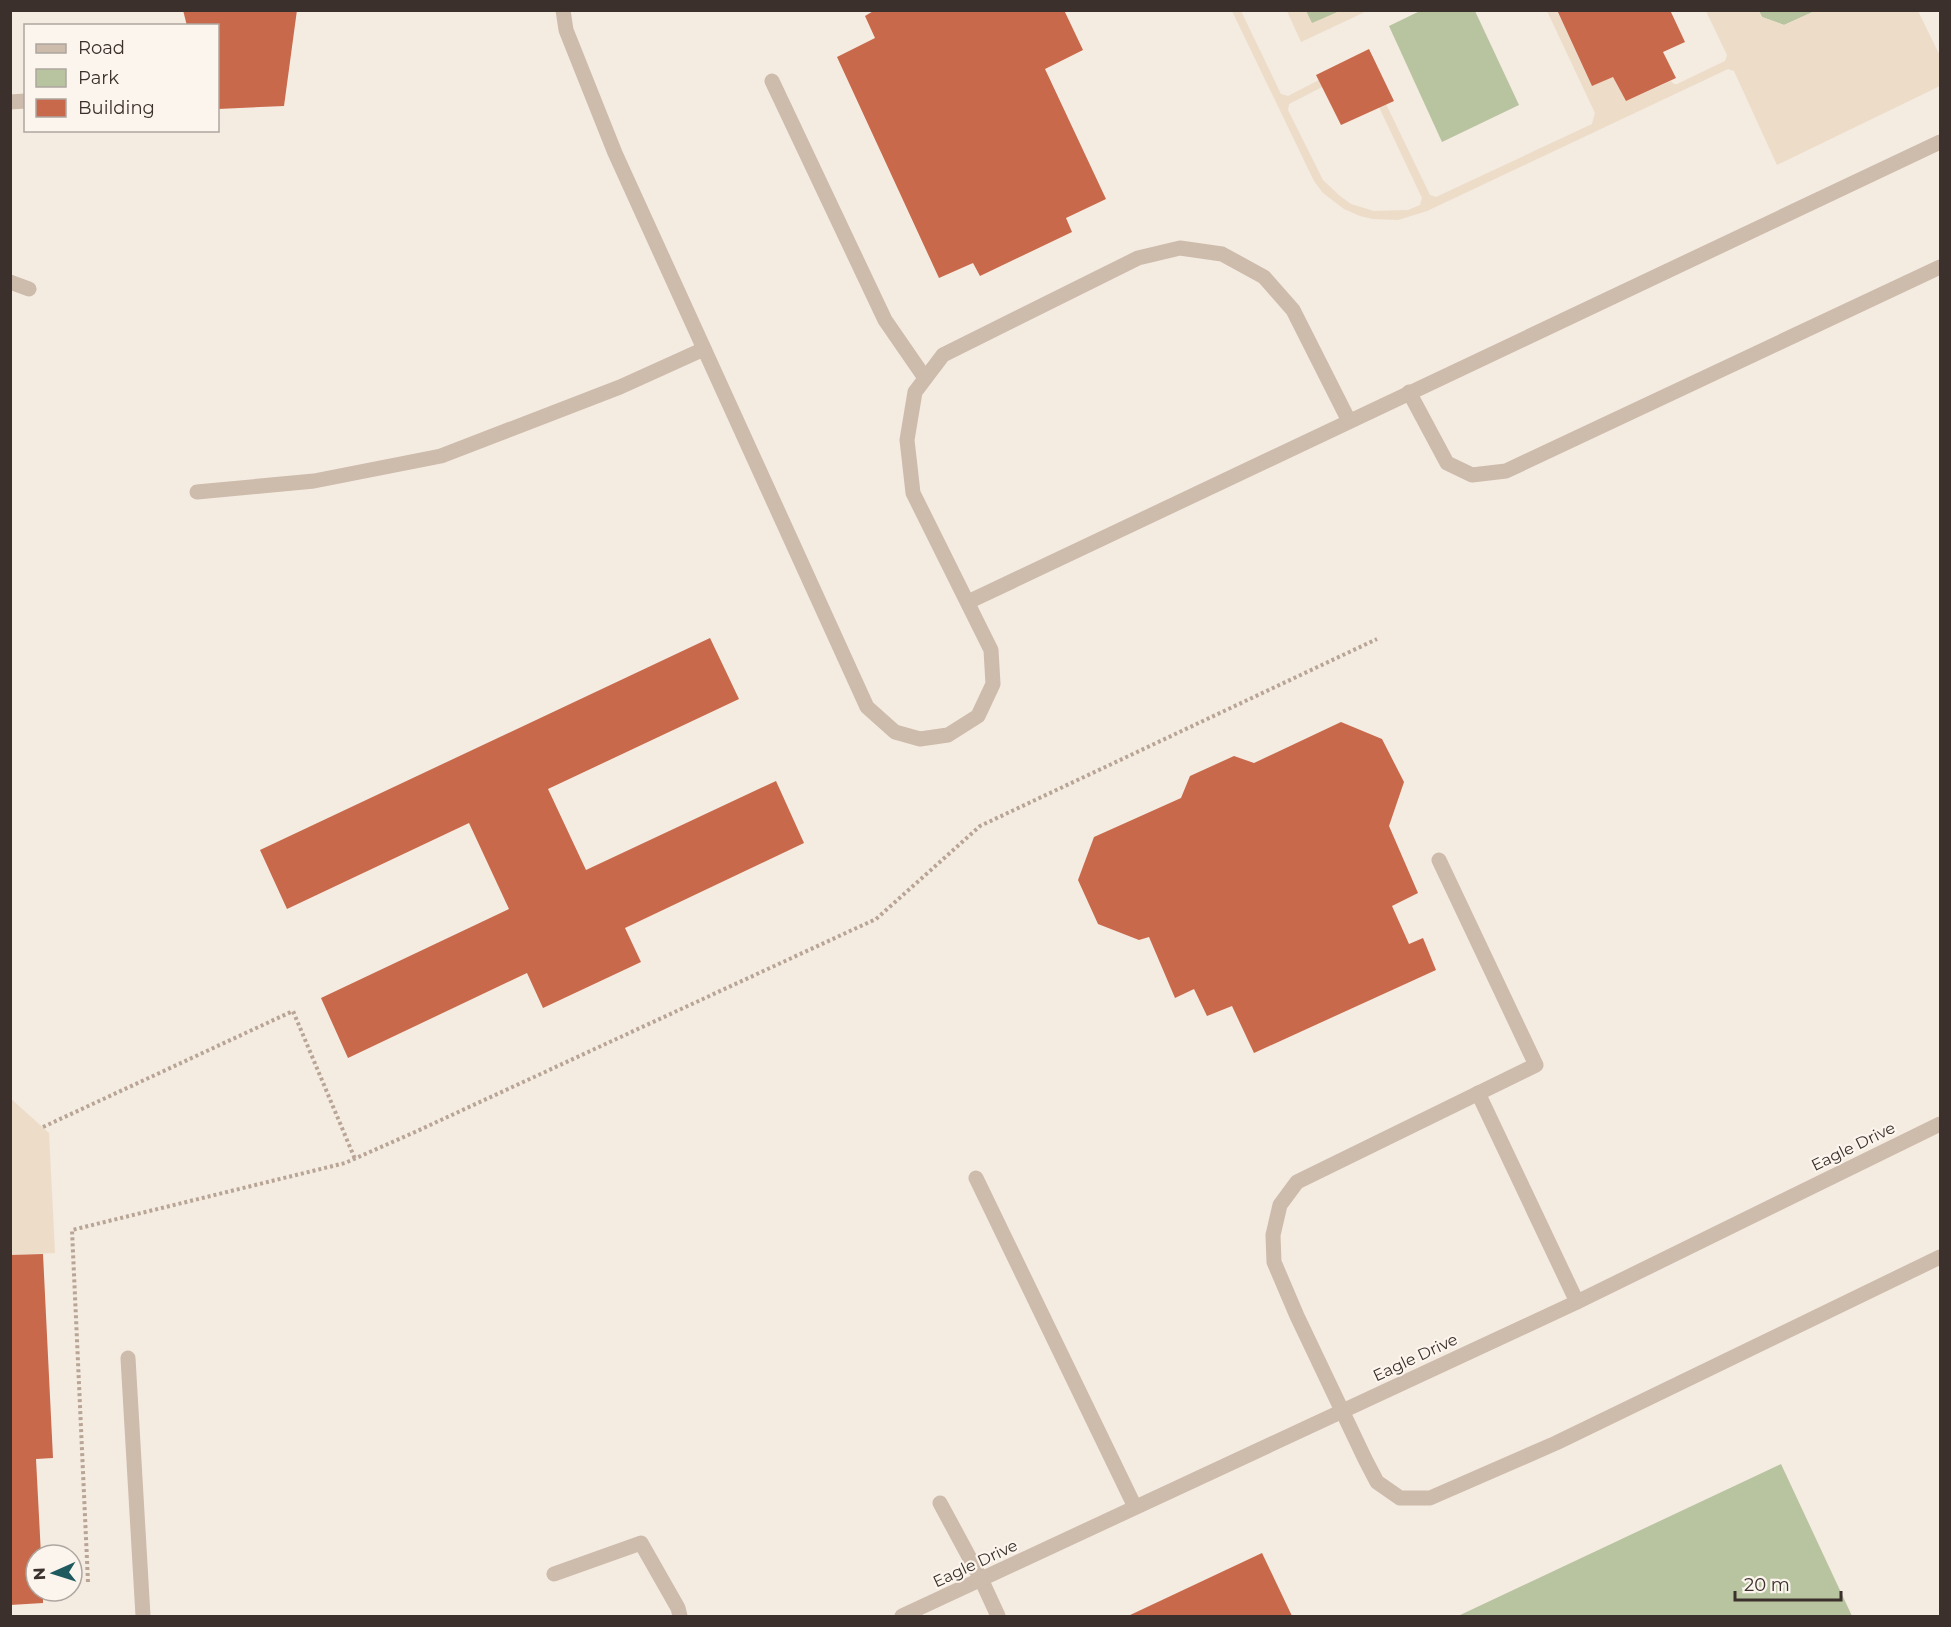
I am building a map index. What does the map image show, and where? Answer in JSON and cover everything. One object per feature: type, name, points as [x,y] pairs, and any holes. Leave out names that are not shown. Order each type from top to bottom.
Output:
[{"type":"street","points":[[563,10],[566,30],[615,153],[867,706],[895,732],[920,739],[948,735],[978,716],[993,684],[991,650],[913,493],[907,440],[915,392],[943,355],[1138,258],[1180,248],[1222,254],[1263,277],[1293,310],[1349,421]]},
{"type":"street","points":[[772,81],[885,320],[926,378]]},
{"type":"street","points":[[968,602],[1941,142]]},
{"type":"street","points":[[1409,392],[1447,463],[1472,475],[1506,471],[1941,267]]},
{"type":"street","points":[[10,282],[29,289]]},
{"type":"street","points":[[197,492],[314,481],[441,456],[620,387],[704,349]]},
{"type":"street","points":[[1439,860],[1536,1065],[1297,1182],[1280,1205],[1273,1235],[1274,1262],[1341,1412],[1377,1482],[1401,1498],[1430,1498],[1556,1443],[1941,1257]]},
{"type":"street","points":[[1478,1093],[1577,1302]]},
{"type":"street","name":"Eagle Drive","points":[[903,1617],[1577,1302],[1941,1124]]},
{"type":"street","points":[[976,1178],[1135,1507]]},
{"type":"street","points":[[128,1358],[143,1617]]},
{"type":"street","points":[[940,1503],[981,1579],[998,1617]]},
{"type":"street","points":[[554,1574],[641,1543],[678,1608],[680,1617]]},
{"type":"path","points":[[88,1582],[72,1230],[355,1159],[876,919],[980,826],[1377,639]]},
{"type":"path","points":[[43,1127],[293,1011],[355,1159]]},
{"type":"green space","points":[[1422,10],[1475,11],[1519,105],[1442,142],[1389,26]]},
{"type":"green space","points":[[1306,11],[1340,11],[1312,24]]},
{"type":"green space","points":[[1759,11],[1815,11],[1784,25],[1762,17]]},
{"type":"green space","points":[[1781,1464],[1852,1616],[1458,1616]]},
{"type":"shaded area","points":[[1232,11],[1241,11],[1281,94],[1288,96],[1319,80],[1322,87],[1289,104],[1288,110],[1323,180],[1351,204],[1374,211],[1408,210],[1420,205],[1422,198],[1379,107],[1386,104],[1430,195],[1436,197],[1592,124],[1595,113],[1547,11],[1557,11],[1592,86],[1613,77],[1626,101],[1671,81],[1677,84],[1725,61],[1727,55],[1706,11],[1759,11],[1762,17],[1784,25],[1815,11],[1918,11],[1940,56],[1940,86],[1777,165],[1734,71],[1728,69],[1427,211],[1398,220],[1373,219],[1344,209],[1323,193],[1314,181]]},
{"type":"shaded area","points":[[1287,11],[1306,11],[1312,23],[1340,11],[1367,11],[1301,42]]},
{"type":"shaded area","points":[[10,1098],[49,1133],[55,1253],[11,1255]]},
{"type":"building","points":[[183,10],[297,10],[284,106],[219,109],[219,24],[186,24]]},
{"type":"building","points":[[875,10],[1064,10],[1083,50],[1045,69],[1106,199],[1066,218],[1072,232],[980,276],[973,263],[939,278],[837,57],[875,38],[865,16]]},
{"type":"building","points":[[1557,10],[1670,10],[1685,42],[1663,52],[1676,78],[1626,101],[1613,77],[1592,86]]},
{"type":"building","points":[[1369,49],[1394,101],[1341,125],[1316,75]]},
{"type":"building","points":[[710,638],[739,699],[548,789],[586,870],[776,781],[804,843],[625,928],[641,962],[543,1008],[527,973],[348,1058],[321,998],[509,909],[469,823],[287,909],[260,850]]},
{"type":"building","points":[[1341,722],[1382,739],[1404,782],[1389,826],[1418,893],[1392,906],[1409,944],[1423,938],[1436,970],[1254,1053],[1232,1006],[1207,1016],[1194,989],[1175,998],[1149,937],[1139,940],[1098,924],[1078,880],[1094,837],[1181,798],[1190,776],[1234,756],[1254,763]]},
{"type":"building","points":[[43,1254],[53,1458],[36,1459],[40,1543],[24,1543],[24,1603],[43,1603],[10,1605],[10,1255]]},
{"type":"building","points":[[1262,1553],[1292,1616],[1128,1616]]}]
